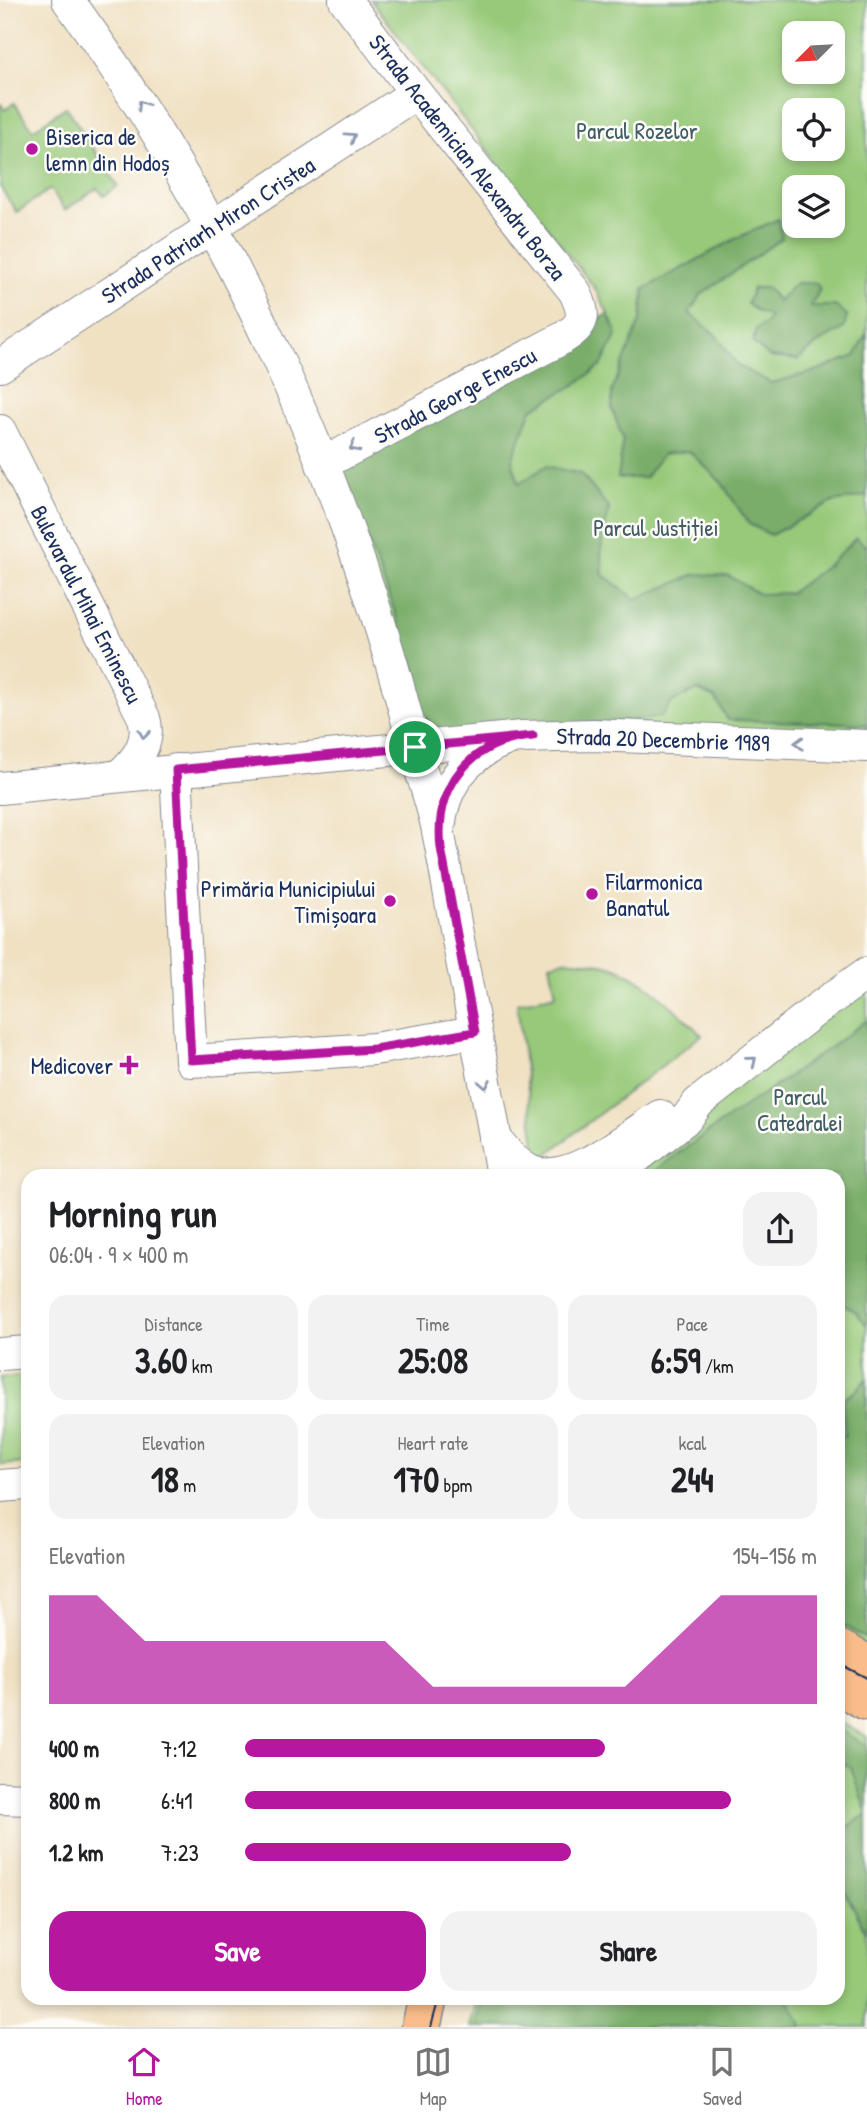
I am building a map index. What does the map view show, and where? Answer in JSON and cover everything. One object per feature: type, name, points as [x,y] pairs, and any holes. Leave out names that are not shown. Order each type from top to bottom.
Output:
[{"type":"main road","points":[[845,1653],[867,1664]]},
{"type":"main road","points":[[845,1689],[867,1701]]},
{"type":"main road","points":[[421,2027],[426,2005]]},
{"type":"main road","points":[[442,2027],[447,2005]]},
{"type":"street","points":[[68,0],[166,144],[212,228],[281,367],[349,534],[386,642],[436,824],[501,1169]]},
{"type":"street","name":"Strada Academician Alexandru Borza","points":[[345,0],[575,292],[583,319]]},
{"type":"street","name":"Strada Patriarh Miron Cristea","points":[[0,366],[416,93]]},
{"type":"street","name":"Strada George Enescu","points":[[322,464],[563,338],[576,330],[583,319]]},
{"type":"street","name":"Bulevardul Mihai Eminescu","points":[[0,431],[144,718],[147,732],[145,743],[132,765],[120,775]]},
{"type":"street","name":"Strada 20 Decembrie 1989","points":[[0,788],[533,736],[593,735],[867,746]]},
{"type":"street","points":[[441,848],[439,829],[442,806],[447,791],[460,771],[478,754],[492,746],[515,738],[533,736]]},
{"type":"street","points":[[176,770],[191,1060],[374,1049],[475,1032]]},
{"type":"street","points":[[622,1169],[687,1118],[698,1103],[867,973]]},
{"type":"street","points":[[574,1169],[591,1161],[677,1105],[698,1103]]},
{"type":"street","points":[[495,1138],[510,1156],[528,1169]]},
{"type":"street","points":[[0,1354],[21,1352]]},
{"type":"street","points":[[0,1486],[21,1484]]},
{"type":"street","points":[[0,1798],[21,1799]]},
{"type":"green space","name":"Parcul Justiției","points":[[371,0],[867,0],[867,743],[421,746],[322,464],[608,314],[596,290]]},
{"type":"green space","points":[[0,103],[5,110],[14,103],[33,130],[66,107],[118,186],[104,196],[97,188],[65,210],[50,189],[17,212],[0,187]]},
{"type":"green space","points":[[778,219],[782,238],[701,295],[689,313],[715,334],[738,366],[771,383],[813,372],[855,356],[867,332],[867,496],[833,502],[771,535],[749,524],[721,482],[689,451],[663,454],[645,478],[618,478],[623,439],[612,409],[612,391],[641,319],[644,289],[735,239]]},
{"type":"green space","points":[[796,283],[816,283],[820,289],[811,306],[835,306],[847,315],[844,328],[797,360],[770,357],[753,343],[756,329],[765,324],[770,316],[747,304],[753,288],[767,288],[778,301]]},
{"type":"green space","points":[[608,314],[617,334],[601,366],[532,409],[512,460],[519,484],[546,466],[581,474],[609,508],[601,549],[603,575],[636,599],[696,574],[729,576],[759,594],[790,593],[828,565],[856,538],[867,547],[867,725],[728,720],[715,698],[698,690],[673,701],[661,717],[634,721],[444,732],[432,727],[421,711],[417,674],[380,571],[340,474],[342,457]]},
{"type":"green space","points":[[565,960],[603,964],[627,973],[661,997],[702,1035],[537,1162],[517,1003],[556,995],[550,964]]},
{"type":"green space","name":"Parcul Catedralei","points":[[867,984],[867,1659],[845,1646],[845,1169],[600,1169]]},
{"type":"green space","points":[[867,1020],[867,1326],[855,1311],[845,1306],[845,1169],[657,1169]]},
{"type":"green space","points":[[21,1376],[21,1464],[0,1465],[0,1378]]},
{"type":"green space","points":[[867,1378],[867,1639],[845,1627],[845,1398],[856,1391]]},
{"type":"green space","points":[[845,1725],[867,1737],[867,2027],[470,2027],[476,2005],[845,2005]]},
{"type":"green space","points":[[845,1733],[867,1746],[867,1814],[851,1768],[845,1764]]},
{"type":"green space","points":[[867,1814],[867,1933],[845,1892],[845,1828]]},
{"type":"green space","points":[[481,2005],[791,2005],[803,2027],[476,2027]]},
{"type":"tram line","points":[[845,1667],[867,1678]]},
{"type":"tram line","points":[[431,2027],[437,2005]]},
{"type":"place","name":"Biserica de lemn din Hodoș","points":[[32,149]]},
{"type":"place","name":"Filarmonica Banatul","points":[[592,894]]},
{"type":"place","name":"Primăria Municipiului Timișoara","points":[[390,901]]},
{"type":"place","name":"Medicover","points":[[129,1065]]},
{"type":"route","points":[[533,736],[506,740],[478,754],[460,771],[447,791],[442,806],[439,829],[441,848],[475,1032],[374,1049],[191,1060],[176,770],[415,747],[533,736]]},
{"type":"park label","name":"Parcul Rozelor","points":[[637,130]]}]
